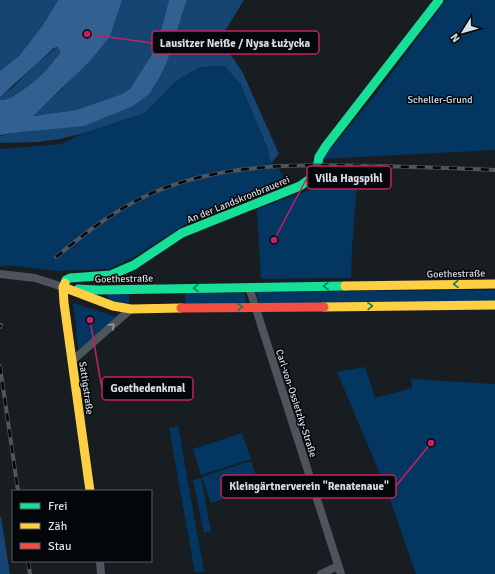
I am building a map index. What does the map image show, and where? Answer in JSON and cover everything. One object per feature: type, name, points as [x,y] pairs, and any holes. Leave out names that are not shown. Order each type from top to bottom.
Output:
[{"type":"street","name":"An der Landskronbrauerei","points":[[65,288],[67,278],[111,275],[134,264],[182,232],[294,189],[313,177],[317,168],[319,157],[326,146],[438,0]]},
{"type":"street","points":[[0,274],[35,278],[65,288]]},
{"type":"street","name":"Goethestraße","points":[[65,288],[98,290],[495,284]]},
{"type":"street","points":[[249,287],[255,307]]},
{"type":"street","name":"Goethestraße","points":[[65,288],[113,306],[131,309],[495,305]]},
{"type":"street","name":"Sattigstraße","points":[[65,288],[72,362],[90,490]]},
{"type":"street","name":"Carl-von-Ossietzky-Straße","points":[[255,307],[341,574]]},
{"type":"street","points":[[72,362],[131,309]]},
{"type":"street","points":[[100,562],[101,574]]},
{"type":"street","points":[[320,574],[338,566]]},
{"type":"green space","name":"Scheller-Grund","points":[[446,0],[495,0],[495,150],[322,159],[376,94]]},
{"type":"green space","points":[[224,66],[240,83],[267,147],[271,163],[278,165],[283,178],[198,216],[133,258],[109,269],[56,271],[16,266],[0,266],[0,149],[61,144],[84,133],[145,113],[176,81],[200,67]]},
{"type":"green space","points":[[357,186],[351,278],[261,279],[257,209],[318,187]]},
{"type":"green space","points":[[495,290],[495,302],[260,304],[256,292]]},
{"type":"green space","points":[[185,293],[244,293],[247,304],[185,305]]},
{"type":"green space","points":[[108,294],[129,294],[129,306],[108,302]]},
{"type":"green space","points":[[73,303],[117,317],[78,350],[77,331]]},
{"type":"green space","points":[[365,367],[375,398],[412,388],[411,379],[495,384],[495,574],[416,574],[386,488],[337,372]]},
{"type":"green space","points":[[178,426],[204,572],[195,573],[169,428]]},
{"type":"green space","points":[[242,433],[251,459],[201,475],[193,449]]},
{"type":"green space","points":[[251,461],[260,487],[211,503],[202,477]]},
{"type":"green space","points":[[201,478],[211,531],[204,533],[193,480]]},
{"type":"shaded area","points":[[0,0],[58,0],[43,25],[19,56],[0,71]]},
{"type":"shaded area","points":[[58,0],[122,0],[110,36],[90,61],[33,116],[76,110],[122,94],[130,89],[157,46],[169,0],[187,0],[167,62],[158,80],[149,94],[133,106],[84,126],[0,135],[0,100],[5,100],[11,97],[32,83],[48,68],[60,53],[60,50],[57,47],[54,48],[0,97],[0,71],[19,56],[43,25]]},
{"type":"shaded area","points":[[122,0],[169,0],[157,46],[130,89],[122,94],[76,110],[32,116],[62,89],[109,36]]},
{"type":"shaded area","points":[[187,0],[244,0],[220,39],[243,73],[279,154],[271,163],[267,147],[240,83],[224,66],[200,67],[176,81],[145,113],[84,133],[60,139],[38,142],[0,143],[0,136],[133,106],[182,17]]},
{"type":"shaded area","points":[[57,47],[60,50],[60,53],[39,77],[18,93],[5,100],[0,100],[0,96],[12,88],[35,65]]},
{"type":"shaded area","points":[[1,517],[10,574],[0,574]]},
{"type":"railway","points":[[56,257],[101,222],[137,200],[177,184],[204,176],[260,168],[317,165],[495,170]]},
{"type":"railway","points":[[0,366],[18,490]]},
{"type":"railway","points":[[28,562],[30,574]]},
{"type":"traffic: fast","points":[[65,283],[66,280],[70,278],[111,275],[134,265],[182,233],[300,186],[313,177],[317,168],[319,157],[326,146],[439,0]]},
{"type":"traffic: fast","points":[[78,289],[98,290],[345,286]]},
{"type":"traffic: slow","points":[[65,283],[63,287],[64,303],[90,490]]},
{"type":"traffic: slow","points":[[345,286],[495,284]]},
{"type":"traffic: slow","points":[[63,287],[113,306],[131,309],[181,308]]},
{"type":"traffic: slow","points":[[324,307],[495,305]]},
{"type":"traffic: jam","points":[[181,308],[324,307]]},
{"type":"place","name":"Lausitzer Neiße / Nysa Łużycka","points":[[87,34]]},
{"type":"place","name":"Villa Hagspihl","points":[[274,240]]},
{"type":"place","name":"Goethedenkmal","points":[[90,320]]},
{"type":"place","name":"Kleingärtnerverein \"Renatenaue\"","points":[[431,443]]}]
